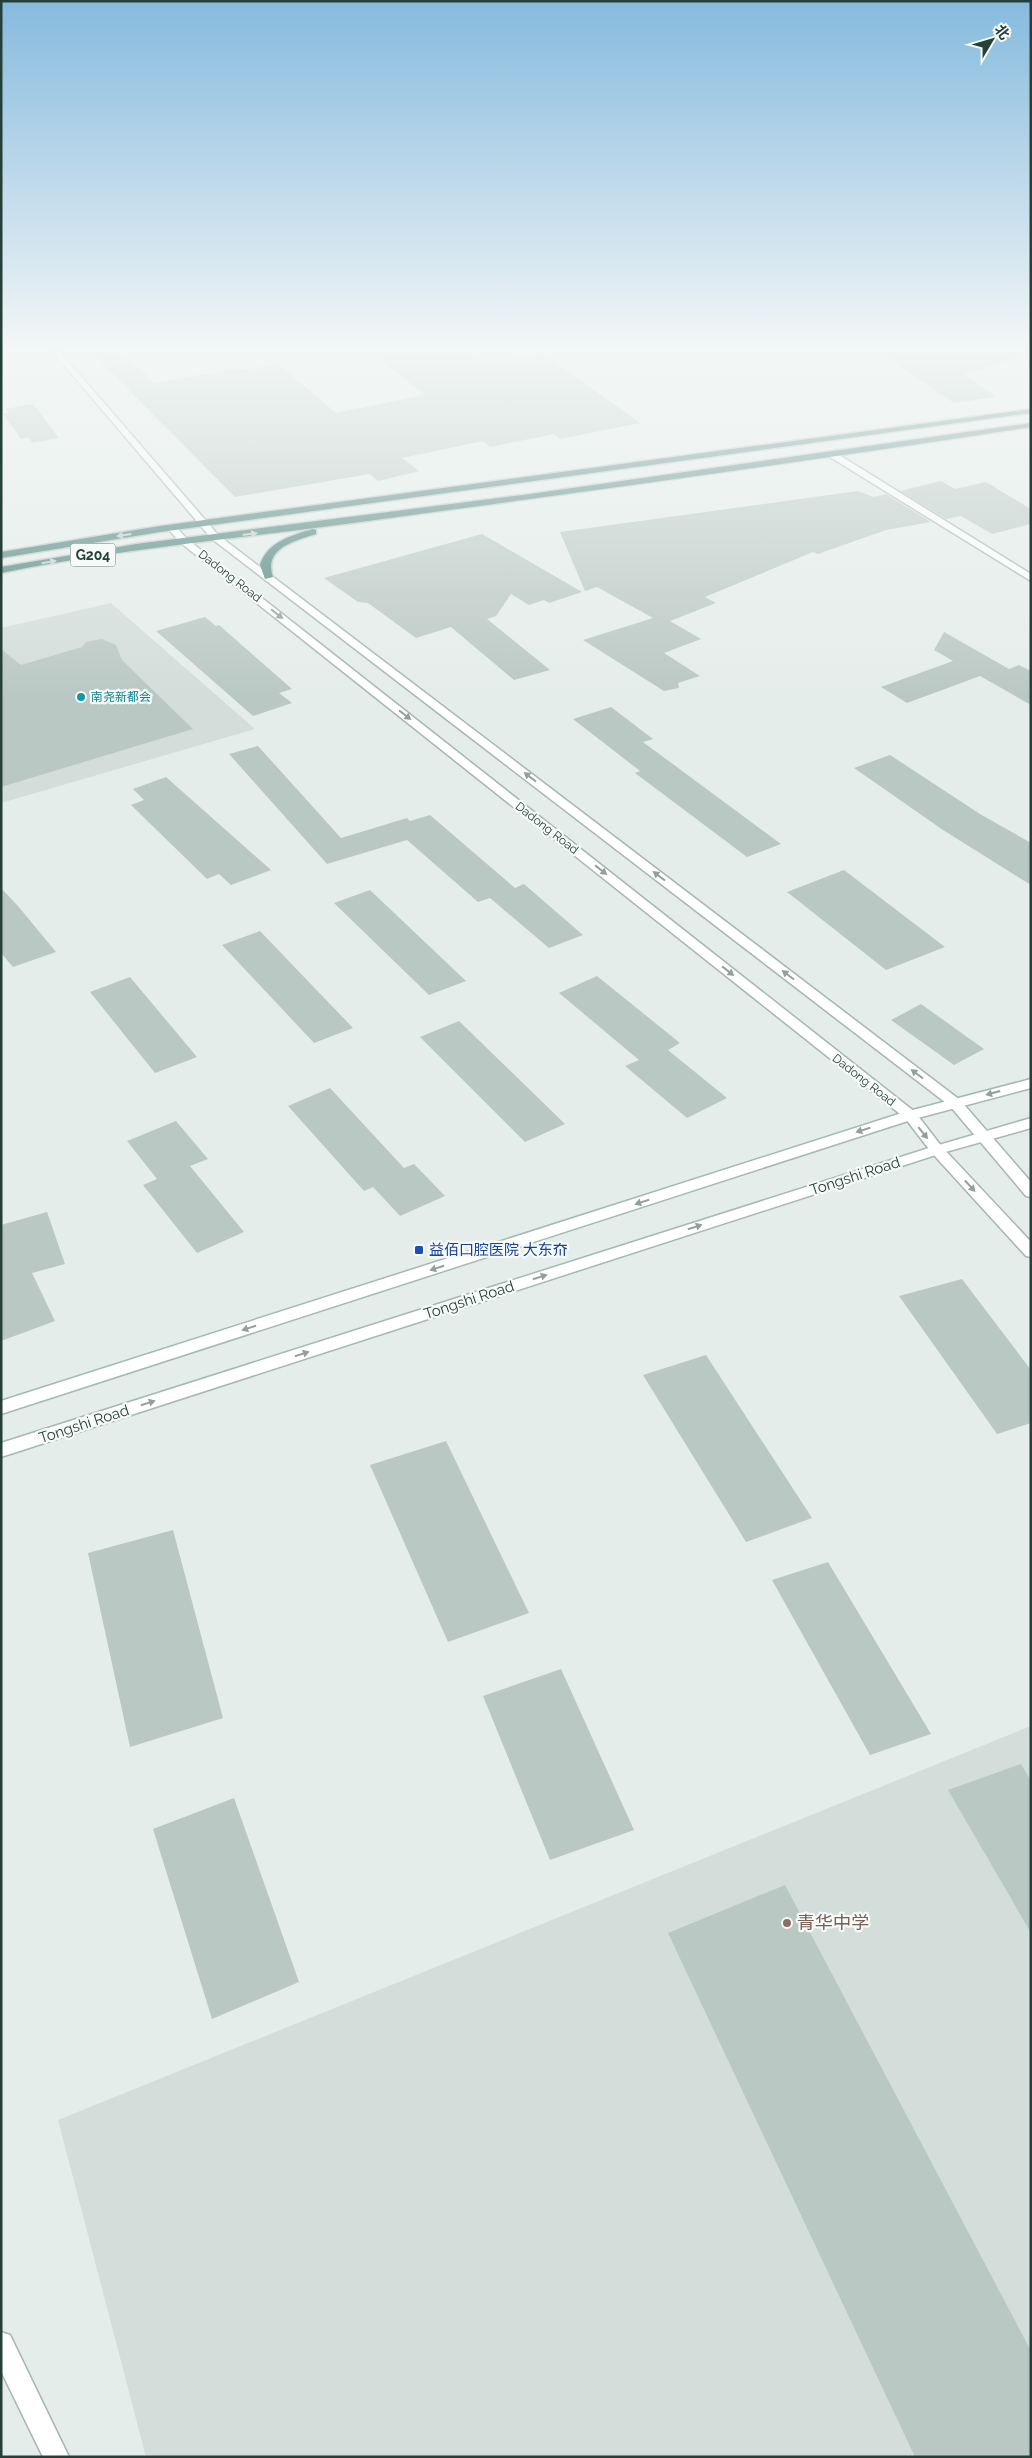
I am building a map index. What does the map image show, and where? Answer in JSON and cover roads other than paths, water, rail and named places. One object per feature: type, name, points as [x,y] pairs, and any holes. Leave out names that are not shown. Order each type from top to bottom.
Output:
[{"type":"highway","points":[[172,528],[631,466]]},
{"type":"highway","name":"G204","points":[[1,570],[184,541],[361,520],[755,466]]},
{"type":"highway","points":[[268,577],[265,565],[270,554],[282,544],[313,532],[361,520]]},
{"type":"highway","name":"G204","points":[[1,555],[172,528]]},
{"type":"street","name":"Dadong Road","points":[[153,466],[215,537],[955,1103],[983,1137]]},
{"type":"street","points":[[850,466],[1031,578]]},
{"type":"street","name":"Dadong Road","points":[[172,528],[184,541],[910,1116],[937,1150]]},
{"type":"street","points":[[1,1408],[910,1116],[1031,1083]]},
{"type":"street","points":[[1031,1124],[983,1137],[1031,1192]]},
{"type":"street","name":"Tongshi Road","points":[[1,1450],[937,1150],[983,1137]]},
{"type":"street","points":[[937,1150],[1031,1252]]},
{"type":"street","points":[[1,2344],[56,2457]]},
{"type":"place","name":"南尧新都会","points":[[81,697]]},
{"type":"place","name":"益佰口腔医院 大东夼","points":[[419,1250]]},
{"type":"place","name":"青华中学","points":[[787,1923]]}]
